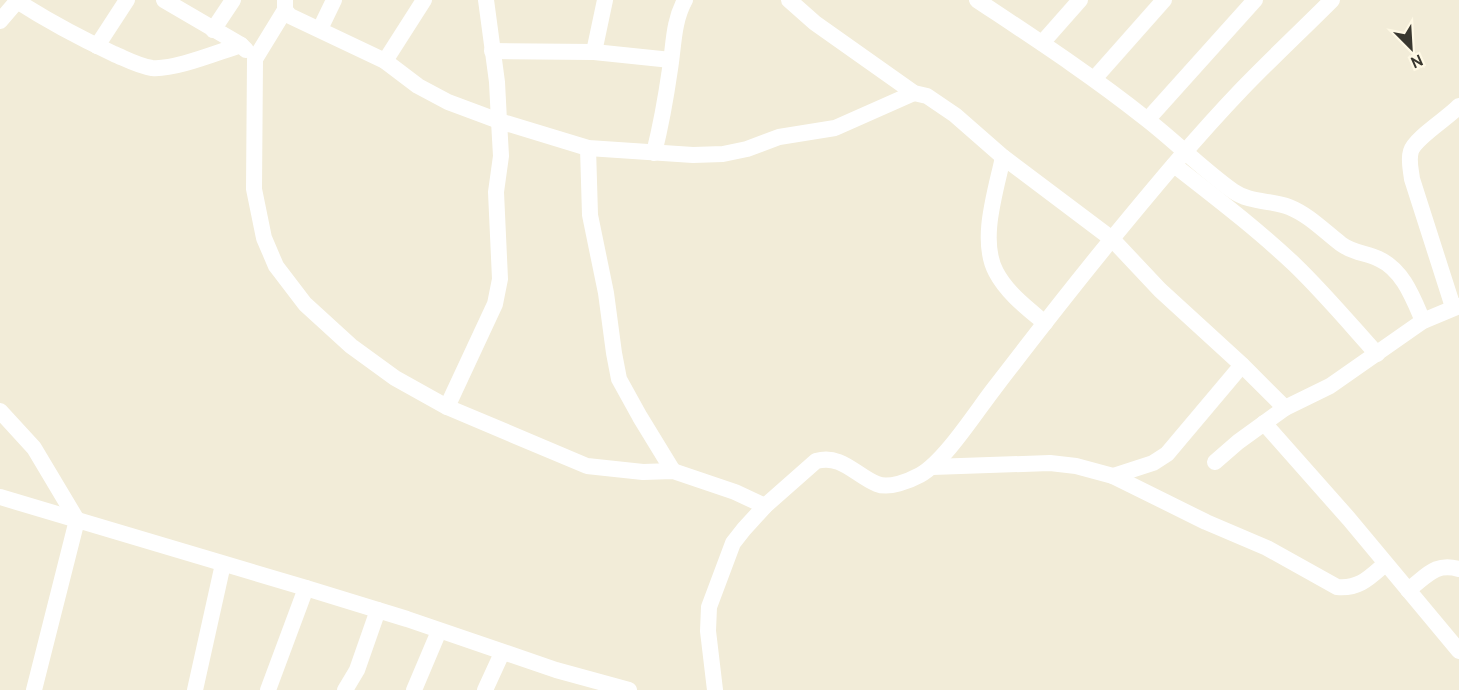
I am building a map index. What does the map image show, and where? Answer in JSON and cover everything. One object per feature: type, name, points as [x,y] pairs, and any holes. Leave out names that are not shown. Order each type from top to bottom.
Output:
[{"type":"street","points":[[97,46],[127,0]]},
{"type":"street","points":[[164,0],[241,45],[255,59]]},
{"type":"street","points":[[213,30],[233,0]]},
{"type":"street","points":[[320,29],[334,0]]},
{"type":"street","points":[[385,61],[424,0]]},
{"type":"street","points":[[447,407],[495,304],[500,279],[496,192],[501,156],[497,82],[486,0]]},
{"type":"street","points":[[594,52],[605,0]]},
{"type":"street","points":[[654,153],[664,108],[676,19],[685,0]]},
{"type":"street","points":[[789,0],[814,23],[914,93],[927,96],[955,115],[1003,157],[1112,239],[1160,290],[1285,408]]},
{"type":"street","points":[[977,0],[1094,79],[1148,119],[1179,159],[1327,297],[1377,354]]},
{"type":"street","points":[[1042,43],[1080,0]]},
{"type":"street","points":[[1094,79],[1164,0]]},
{"type":"street","points":[[1148,119],[1255,0]]},
{"type":"street","points":[[716,690],[708,631],[709,607],[733,543],[744,529],[765,506],[816,461],[827,458],[844,464],[878,484],[892,485],[919,476],[932,467],[1112,239],[1179,159],[1241,90],[1332,0]]},
{"type":"street","points":[[0,21],[17,1],[50,22],[97,46],[138,65],[153,68],[185,62],[241,45]]},
{"type":"street","points":[[285,5],[290,16],[385,61],[418,86],[448,102],[499,121],[588,148],[654,153],[723,154],[747,149],[768,140],[835,128],[914,93]]},
{"type":"street","points":[[285,5],[255,59],[254,189],[264,238],[276,266],[304,304],[351,346],[395,378],[447,407],[587,466],[643,472],[673,471],[735,492],[765,506]]},
{"type":"street","points":[[492,51],[594,52],[671,60]]},
{"type":"street","points":[[1215,462],[1285,408],[1330,386],[1423,321],[1456,307],[1412,179],[1409,158],[1411,148],[1418,140],[1450,116],[1459,106]]},
{"type":"street","points":[[588,148],[590,215],[606,293],[619,379],[673,471]]},
{"type":"street","points":[[1003,157],[989,229],[988,251],[996,273],[1015,297],[1045,323]]},
{"type":"street","points":[[1179,159],[1245,198],[1276,202],[1301,212],[1343,246],[1362,255],[1379,259],[1405,282],[1423,321]]},
{"type":"street","points":[[1113,476],[1153,464],[1167,454],[1242,365]]},
{"type":"street","points":[[0,411],[34,448],[77,520],[34,690]]},
{"type":"street","points":[[1264,423],[1349,519],[1459,651]]},
{"type":"street","points":[[932,467],[1050,463],[1076,466],[1113,476],[1216,528],[1260,545],[1337,587],[1349,588],[1362,584],[1385,564]]},
{"type":"street","points":[[0,497],[378,610],[502,653],[629,690]]},
{"type":"street","points":[[195,690],[223,564]]},
{"type":"street","points":[[1408,590],[1438,568],[1448,565],[1459,569]]},
{"type":"street","points":[[268,690],[306,588]]},
{"type":"street","points":[[345,690],[357,670],[378,610]]},
{"type":"street","points":[[414,690],[439,631]]},
{"type":"street","points":[[485,690],[502,653]]}]
